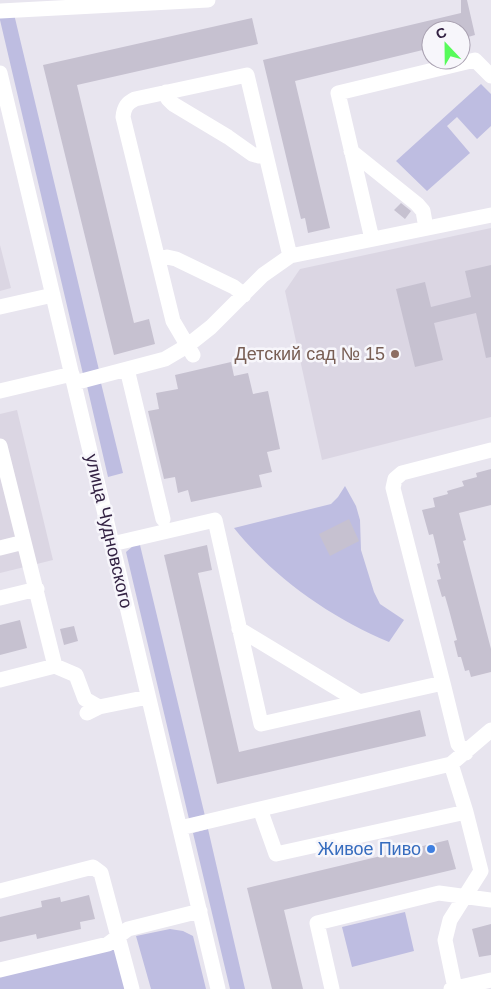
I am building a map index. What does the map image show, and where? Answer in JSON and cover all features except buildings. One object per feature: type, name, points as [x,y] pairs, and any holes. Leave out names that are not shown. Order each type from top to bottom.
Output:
[{"type":"street","points":[[0,12],[208,0]]},
{"type":"street","points":[[372,239],[338,93],[475,60],[491,76]]},
{"type":"street","name":"улица Чудновского","points":[[0,73],[218,989]]},
{"type":"street","points":[[190,350],[173,321],[123,117],[128,103],[135,99],[247,75],[290,256]]},
{"type":"street","points":[[166,92],[172,104],[228,137],[252,154],[266,155]]},
{"type":"street","points":[[351,151],[417,204],[423,211],[426,228]]},
{"type":"street","points":[[0,391],[127,370],[190,350],[263,275],[290,256],[491,215]]},
{"type":"street","points":[[158,259],[167,257],[176,259],[234,287],[244,295]]},
{"type":"street","points":[[0,307],[53,294]]},
{"type":"street","points":[[127,370],[163,519]]},
{"type":"street","points":[[0,446],[55,666]]},
{"type":"street","points":[[466,753],[458,744],[393,488],[395,479],[402,474],[491,450]]},
{"type":"street","points":[[112,544],[219,518],[239,629],[262,724],[443,683]]},
{"type":"street","points":[[0,548],[24,542]]},
{"type":"street","points":[[0,598],[37,589]]},
{"type":"street","points":[[239,629],[358,702]]},
{"type":"street","points":[[0,680],[55,666],[76,674],[85,699],[93,710],[148,697]]},
{"type":"street","points":[[180,828],[451,764],[491,730]]},
{"type":"street","points":[[451,764],[486,870],[464,897],[450,920],[445,940],[453,989],[491,980]]},
{"type":"street","points":[[260,809],[276,854],[466,812]]},
{"type":"street","points":[[0,891],[92,867],[101,873],[132,989]]},
{"type":"street","points":[[332,989],[317,924],[439,893],[491,900]]},
{"type":"street","points":[[0,970],[108,944],[128,929],[200,911]]},
{"type":"shaded area","points":[[14,14],[99,370],[83,374],[0,20],[0,15]]},
{"type":"shaded area","points":[[481,84],[491,94],[491,126],[477,139],[457,117],[447,126],[470,153],[427,191],[396,161]]},
{"type":"shaded area","name":"Детский сад № 15","points":[[491,228],[491,417],[322,460],[285,291],[300,269]]},
{"type":"shaded area","points":[[0,245],[11,288],[0,291]]},
{"type":"shaded area","points":[[101,383],[123,473],[108,477],[87,386]]},
{"type":"shaded area","points":[[17,410],[53,560],[0,573],[0,414]]},
{"type":"shaded area","points":[[345,486],[356,506],[360,520],[361,550],[374,592],[380,604],[404,620],[389,642],[346,621],[305,595],[267,564],[234,528],[331,504]]},
{"type":"shaded area","points":[[140,545],[205,816],[189,819],[126,552],[133,546]]},
{"type":"shaded area","points":[[208,829],[245,989],[230,989],[193,833]]},
{"type":"shaded area","points":[[405,912],[414,951],[352,967],[342,927]]},
{"type":"shaded area","points":[[170,929],[183,931],[193,936],[206,989],[151,989],[136,936]]},
{"type":"shaded area","points":[[117,947],[127,986],[124,989],[0,989],[0,976]]},
{"type":"place","name":"Детский сад № 15","points":[[395,354]]},
{"type":"place","name":"Живое Пиво","points":[[431,849]]}]
